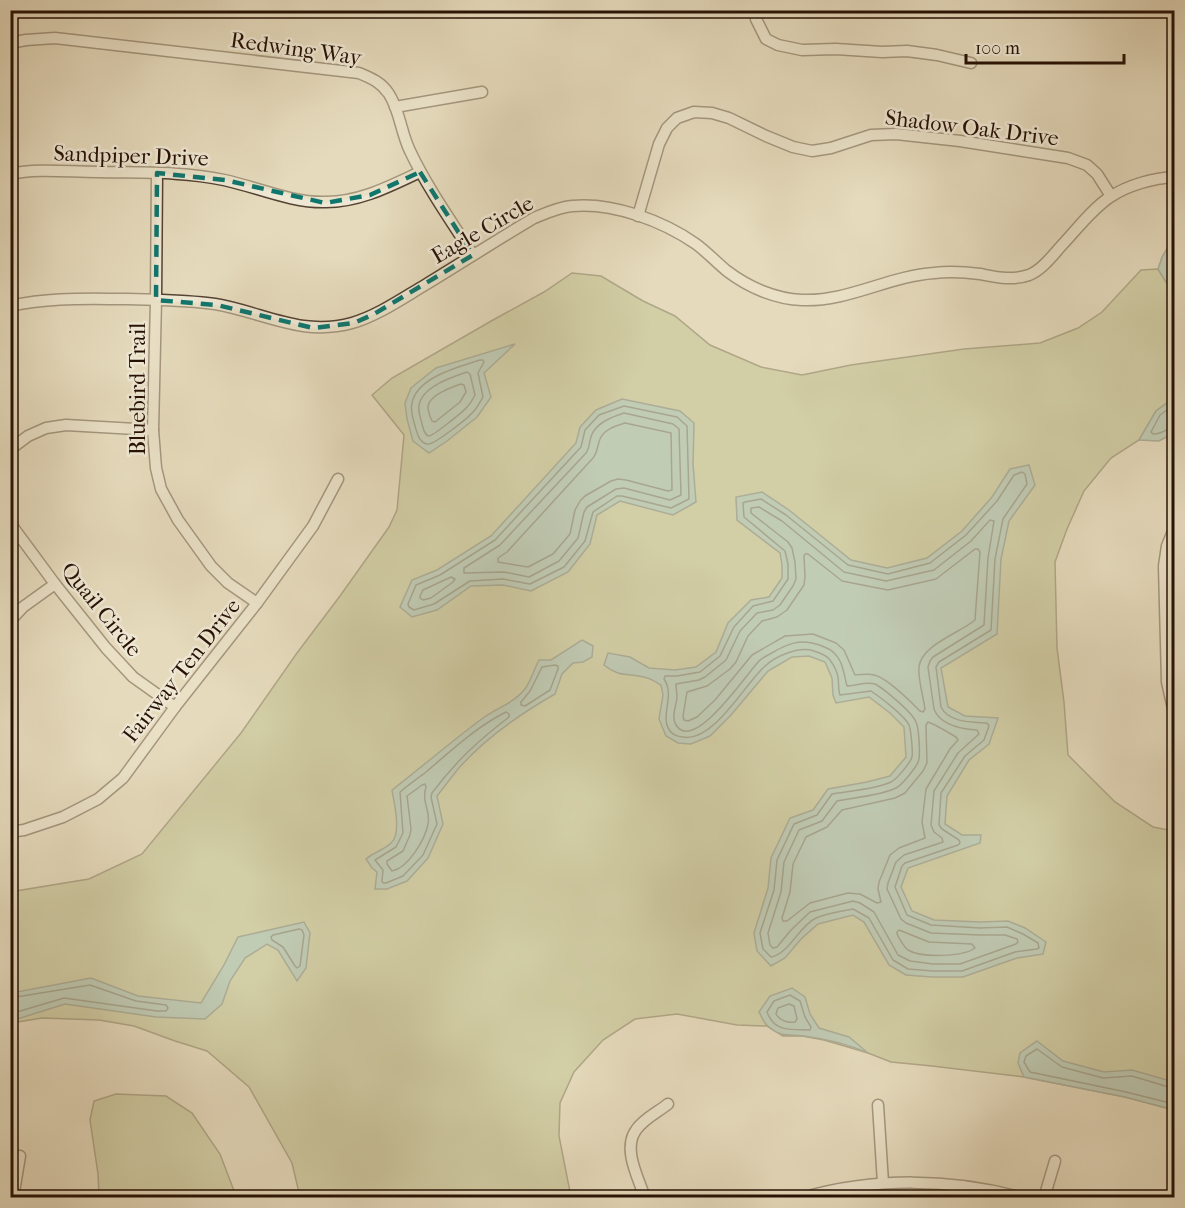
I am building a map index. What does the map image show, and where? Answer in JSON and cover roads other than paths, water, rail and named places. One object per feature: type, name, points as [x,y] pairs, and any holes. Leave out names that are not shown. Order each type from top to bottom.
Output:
[{"type":"street","points":[[756,10],[756,19],[766,39],[778,45],[802,50],[908,51],[971,63]]},
{"type":"street","name":"Redwing Way","points":[[10,43],[55,38],[359,73],[373,79],[390,95],[408,148],[420,172],[473,255]]},
{"type":"street","points":[[395,107],[482,92]]},
{"type":"street","name":"Shadow Oak Drive","points":[[638,216],[659,144],[667,128],[677,118],[694,112],[712,113],[729,118],[793,147],[812,151],[831,148],[871,135],[896,134],[960,141],[1068,158],[1087,165],[1097,174],[1111,196]]},
{"type":"street","name":"Sandpiper Drive","points":[[10,174],[42,171],[199,176],[225,180],[304,201],[325,202],[344,201],[370,195],[420,172]]},
{"type":"street","name":"Bluebird Trail","points":[[157,173],[153,430],[156,468],[161,489],[178,520],[211,566],[228,583],[257,603]]},
{"type":"street","name":"Eagle Circle","points":[[10,306],[62,298],[192,301],[313,328],[354,323],[396,302],[534,218],[551,210],[585,205],[623,211],[661,224],[697,245],[728,272],[761,291],[799,300],[821,300],[916,274],[960,272],[1004,279],[1030,275],[1049,259],[1084,220],[1111,196],[1137,184],[1174,177]]},
{"type":"street","points":[[10,452],[28,436],[46,428],[66,425],[153,430]]},
{"type":"street","name":"Fairway Ten Drive","points":[[10,832],[24,830],[63,817],[98,799],[123,778],[175,707],[257,603],[312,526],[338,479]]},
{"type":"street","name":"Quail Circle","points":[[10,523],[106,648],[133,677],[175,707]]},
{"type":"street","points":[[1174,529],[1167,546],[1164,566],[1167,682],[1174,713]]},
{"type":"street","points":[[10,621],[23,607],[55,584]]},
{"type":"street","points":[[645,1197],[632,1156],[631,1144],[634,1132],[640,1125],[668,1104]]},
{"type":"street","points":[[878,1105],[883,1183]]},
{"type":"street","points":[[13,1197],[20,1156]]},
{"type":"street","points":[[1044,1197],[1055,1161]]},
{"type":"street","points":[[802,1197],[883,1183],[935,1183],[973,1187],[1023,1197]]},
{"type":"water","points":[[1174,237],[1174,288],[1166,282],[1158,269]]},
{"type":"water","points":[[515,344],[484,373],[491,397],[477,417],[429,453],[413,441],[405,403],[411,388],[436,368]]},
{"type":"water","points":[[1174,398],[1174,433],[1159,441],[1139,440],[1156,411]]},
{"type":"water","points":[[622,399],[680,411],[694,423],[693,464],[696,502],[673,515],[620,501],[597,515],[590,544],[568,572],[531,591],[503,585],[471,586],[437,610],[412,617],[400,607],[412,580],[437,570],[491,536],[576,443],[580,427],[596,410]]},
{"type":"water","points":[[1029,465],[1035,485],[1009,521],[1001,559],[997,634],[941,668],[948,707],[965,716],[998,718],[989,744],[969,760],[947,796],[945,824],[962,835],[981,835],[980,843],[908,868],[901,887],[912,911],[934,920],[1008,921],[1025,928],[1046,942],[1043,954],[1017,958],[963,977],[906,975],[889,965],[864,922],[853,915],[818,924],[785,958],[771,966],[757,951],[754,933],[768,888],[771,858],[790,818],[813,810],[828,789],[890,776],[906,757],[904,727],[869,697],[836,703],[832,678],[825,662],[809,656],[792,657],[768,671],[710,736],[691,744],[678,743],[666,736],[659,719],[663,695],[661,685],[641,676],[621,674],[610,669],[604,665],[608,653],[630,657],[649,668],[675,670],[696,667],[716,652],[728,623],[751,600],[769,597],[782,578],[780,553],[737,520],[736,497],[762,492],[789,510],[851,560],[887,568],[927,558],[962,531],[992,497],[1010,469]]},
{"type":"water","points":[[582,640],[593,646],[592,657],[583,662],[573,663],[562,674],[555,694],[516,719],[479,747],[437,796],[443,824],[428,858],[407,881],[387,889],[375,889],[377,872],[366,859],[391,843],[394,838],[397,825],[392,790],[483,718],[520,694],[529,682],[539,660],[551,660]]},
{"type":"water","points":[[304,922],[310,933],[306,968],[297,981],[278,950],[267,944],[245,958],[230,981],[222,1004],[205,1019],[156,1017],[65,1004],[11,1021],[11,993],[91,978],[138,996],[201,1003],[238,937]]},
{"type":"water","points":[[792,988],[805,997],[810,1014],[819,1028],[849,1037],[868,1053],[829,1040],[782,1034],[767,1026],[759,1012],[770,996]]},
{"type":"water","points":[[1037,1041],[1063,1061],[1104,1072],[1132,1070],[1174,1082],[1174,1110],[1125,1097],[1024,1077],[1018,1063],[1020,1053]]}]
